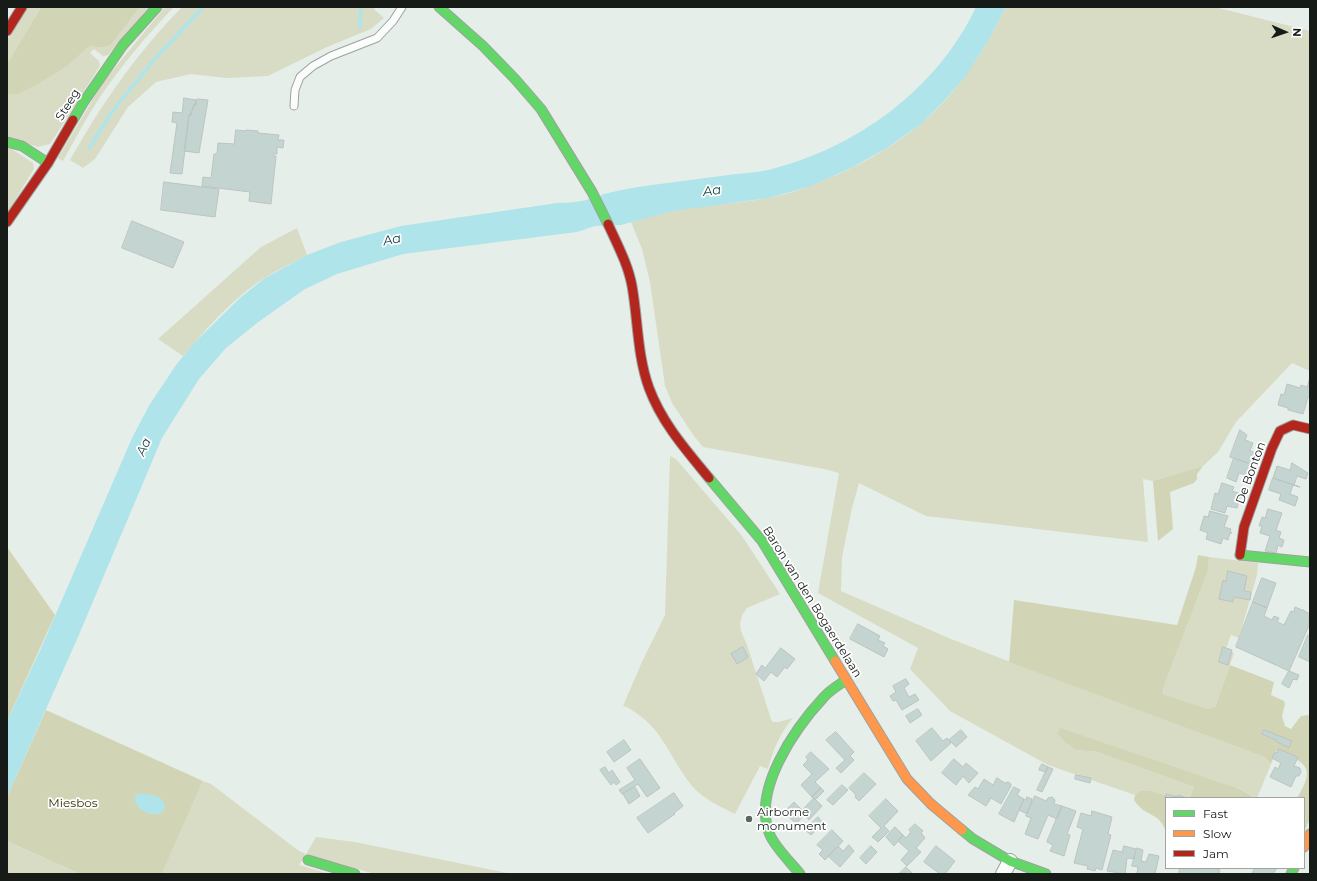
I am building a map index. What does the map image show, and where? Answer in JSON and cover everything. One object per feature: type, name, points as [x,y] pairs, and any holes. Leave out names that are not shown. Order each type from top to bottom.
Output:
[{"type":"main road","points":[[7,30],[22,7]]},
{"type":"main road","name":"Steeg","points":[[7,222],[48,163],[83,103],[123,45],[157,7]]},
{"type":"main road","name":"Baron van den Bogaerdelaan","points":[[440,7],[484,46],[541,109],[592,192],[624,258],[630,279],[642,359],[649,387],[664,420],[680,443],[762,541],[907,779],[931,804],[973,839],[1010,861],[1046,874]]},
{"type":"main road","points":[[7,142],[22,146],[48,163]]},
{"type":"main road","name":"De Bonton","points":[[1310,429],[1293,425],[1280,431],[1272,448],[1244,527],[1239,555],[1310,562]]},
{"type":"main road","points":[[800,874],[770,836],[766,811],[769,784],[789,741],[825,696],[846,680]]},
{"type":"main road","points":[[1305,845],[1310,834]]},
{"type":"main road","points":[[308,860],[355,874]]},
{"type":"street","points":[[1003,874],[1010,861]]},
{"type":"lane","points":[[294,106],[295,90],[300,77],[313,66],[332,56],[377,38],[393,21],[402,7]]},
{"type":"green space","points":[[26,7],[41,7],[7,64],[7,40]]},
{"type":"green space","points":[[41,7],[140,7],[111,45],[102,48],[91,46],[69,65],[38,84],[18,94],[7,95],[7,64]]},
{"type":"green space","points":[[140,7],[149,7],[108,55],[103,56],[94,49],[90,53],[99,61],[100,66],[50,144],[38,147],[7,137],[7,95],[18,94],[69,65],[91,46],[102,48],[111,45]]},
{"type":"green space","points":[[165,7],[174,7],[135,50],[108,85],[90,112],[63,161],[58,158],[104,81]]},
{"type":"green space","points":[[182,7],[374,7],[375,10],[384,18],[371,29],[327,47],[268,76],[226,78],[191,74],[156,82],[128,107],[95,159],[83,168],[70,160],[121,79],[150,42]]},
{"type":"green space","points":[[1006,7],[1215,7],[1310,31],[1310,371],[1292,363],[1236,422],[1218,452],[1203,466],[1153,481],[1143,479],[1148,542],[926,516],[859,483],[852,508],[842,557],[841,591],[951,639],[1264,757],[1271,764],[1257,797],[1237,788],[1060,729],[1076,750],[1097,752],[1194,787],[1188,797],[1167,797],[1140,791],[1135,795],[1048,765],[950,711],[910,669],[918,648],[818,593],[839,473],[703,447],[672,403],[665,386],[650,282],[642,249],[631,222],[672,211],[756,200],[785,194],[801,189],[853,167],[890,146],[924,121],[939,107],[972,66]]},
{"type":"green space","points":[[7,146],[33,163],[34,169],[7,213]]},
{"type":"green space","points":[[297,228],[307,255],[276,271],[254,285],[232,303],[211,324],[183,356],[158,339],[261,247]]},
{"type":"green space","points":[[670,456],[676,459],[742,536],[780,594],[747,608],[742,615],[740,624],[741,631],[772,722],[779,722],[793,718],[784,730],[778,742],[768,769],[760,766],[735,814],[698,792],[689,783],[663,740],[655,730],[647,721],[623,706],[641,664],[665,615]]},
{"type":"green space","points":[[1203,466],[1197,474],[1197,479],[1194,483],[1170,492],[1173,529],[1158,541],[1153,481]]},
{"type":"green space","points":[[7,547],[55,615],[7,721]]},
{"type":"green space","points":[[1198,555],[1209,557],[1208,571],[1164,686],[1163,694],[1208,709],[1215,707],[1230,665],[1274,682],[1271,695],[1284,701],[1285,704],[1282,716],[1285,726],[1291,729],[1301,716],[1310,716],[1310,819],[1305,830],[1305,797],[1298,797],[1303,787],[1307,772],[1301,762],[1294,758],[1276,751],[1271,764],[1264,757],[1009,662],[1014,600],[1177,625],[1196,567]]},
{"type":"green space","points":[[1209,557],[1258,563],[1257,575],[1239,638],[1231,635],[1226,649],[1234,653],[1215,707],[1208,709],[1163,694],[1164,686],[1208,571]]},
{"type":"green space","name":"Miesbos","points":[[46,710],[203,781],[162,874],[80,874],[7,841],[7,797]],"holes":[[[139,794],[155,796],[159,814],[147,813]]]},
{"type":"green space","points":[[1060,728],[1237,788],[1254,797],[1188,797],[1194,787],[1097,752],[1076,750],[1065,742],[1058,734]]},
{"type":"green space","points":[[203,781],[211,784],[299,851],[306,854],[299,865],[330,874],[162,874]]},
{"type":"green space","points":[[1140,791],[1150,791],[1170,797],[1165,797],[1165,830],[1159,820],[1139,806],[1134,800],[1135,795]]},
{"type":"green space","points":[[316,837],[355,842],[512,874],[375,874],[306,854]]},
{"type":"green space","points":[[7,841],[80,874],[7,874]]},
{"type":"water","name":"Aa","points":[[976,7],[1006,7],[988,41],[966,76],[921,124],[887,148],[853,167],[811,186],[769,198],[673,211],[621,225],[595,226],[577,232],[403,254],[337,274],[305,289],[257,323],[226,348],[199,379],[162,438],[78,637],[7,797],[7,721],[42,646],[132,438],[150,404],[176,365],[194,343],[241,297],[265,278],[307,255],[341,242],[401,226],[557,203],[578,202],[604,194],[640,187],[763,171],[804,159],[835,146],[864,129],[892,110],[917,88],[940,63],[960,36]]},
{"type":"water","points":[[136,794],[152,795],[161,799],[164,802],[165,807],[163,812],[153,814],[143,811],[136,804]]},
{"type":"building","points":[[184,98],[196,100],[196,105],[194,104],[193,110],[191,110],[191,115],[189,115],[182,174],[170,173],[177,123],[172,122],[173,112],[182,113]]},
{"type":"building","points":[[196,100],[208,100],[199,153],[184,151],[189,115],[191,115],[194,104],[196,105]]},
{"type":"building","points":[[236,130],[258,131],[258,133],[279,135],[278,140],[284,140],[283,148],[277,147],[277,154],[273,154],[273,156],[276,156],[271,204],[249,201],[250,192],[202,186],[203,177],[211,178],[214,154],[217,154],[218,143],[234,144]]},
{"type":"building","points":[[164,182],[219,189],[215,217],[161,210]]},
{"type":"building","points":[[132,221],[184,242],[173,268],[122,248]]},
{"type":"building","points":[[1310,377],[1310,398],[1308,397],[1303,414],[1288,410],[1288,408],[1278,405],[1281,394],[1284,395],[1287,384],[1300,388],[1301,385],[1307,387]]},
{"type":"building","points":[[1240,430],[1247,435],[1245,440],[1253,443],[1250,451],[1257,453],[1253,465],[1230,457]]},
{"type":"building","points":[[1234,458],[1253,465],[1249,476],[1239,473],[1236,482],[1227,478]]},
{"type":"building","points":[[1292,463],[1308,473],[1306,479],[1297,476],[1294,485],[1273,478],[1277,466],[1290,470]]},
{"type":"building","points":[[1273,478],[1300,487],[1293,485],[1290,494],[1298,497],[1295,506],[1279,500],[1281,494],[1269,490]]},
{"type":"building","points":[[1222,483],[1234,487],[1232,491],[1241,494],[1237,508],[1227,506],[1225,513],[1211,509],[1215,493],[1218,494]]},
{"type":"building","points":[[1268,509],[1282,513],[1276,530],[1281,532],[1279,538],[1284,540],[1282,547],[1278,545],[1276,553],[1265,551],[1270,536],[1260,533],[1262,526],[1259,526],[1262,517],[1265,518]]},
{"type":"building","points":[[1210,511],[1228,516],[1224,527],[1231,529],[1230,533],[1228,540],[1223,538],[1221,544],[1206,539],[1208,533],[1200,530],[1204,516],[1208,517]]},
{"type":"building","points":[[1228,571],[1247,576],[1244,591],[1251,592],[1250,600],[1234,597],[1233,602],[1219,599],[1223,580],[1226,581]]},
{"type":"building","points":[[1262,578],[1276,583],[1267,608],[1253,602]]},
{"type":"building","points":[[1253,602],[1267,608],[1264,616],[1272,620],[1274,616],[1279,618],[1277,622],[1284,625],[1291,611],[1294,612],[1295,607],[1310,614],[1310,623],[1289,671],[1236,647]]},
{"type":"building","points":[[858,624],[880,636],[878,640],[885,643],[883,646],[888,649],[884,657],[850,639]]},
{"type":"building","points":[[1308,635],[1310,636],[1310,662],[1299,657]]},
{"type":"building","points":[[743,647],[748,657],[737,664],[731,654]]},
{"type":"building","points":[[1223,647],[1232,650],[1228,665],[1219,662]]},
{"type":"building","points":[[781,648],[795,659],[787,669],[785,667],[777,677],[771,672],[764,681],[756,674],[762,665],[765,668]]},
{"type":"building","points":[[1289,671],[1299,675],[1297,680],[1293,679],[1289,688],[1282,684]]},
{"type":"building","points":[[906,679],[909,684],[904,688],[909,697],[915,694],[919,700],[902,710],[896,700],[893,701],[890,696],[896,692],[893,686]]},
{"type":"building","points":[[918,709],[922,715],[910,723],[906,716]]},
{"type":"building","points":[[932,728],[943,741],[947,738],[951,743],[931,761],[916,741]]},
{"type":"building","points":[[961,730],[967,737],[956,747],[949,740]]},
{"type":"building","points":[[1264,730],[1292,741],[1289,748],[1262,734]]},
{"type":"building","points":[[836,732],[854,752],[850,756],[854,760],[841,773],[836,768],[845,760],[826,740]]},
{"type":"building","points":[[624,740],[631,750],[614,762],[607,752]]},
{"type":"building","points":[[1279,749],[1298,757],[1294,766],[1300,768],[1301,772],[1299,776],[1296,776],[1291,787],[1270,777],[1275,767],[1278,769],[1281,763],[1272,758],[1275,752],[1277,753]]},
{"type":"building","points":[[811,752],[829,769],[815,782],[821,788],[812,797],[801,785],[812,774],[803,765],[808,760],[806,757]]},
{"type":"building","points":[[640,759],[660,788],[647,797],[638,784],[622,794],[619,790],[635,780],[627,768]]},
{"type":"building","points":[[954,759],[963,767],[966,763],[978,773],[969,783],[963,776],[956,785],[942,773]]},
{"type":"building","points":[[1042,764],[1048,767],[1046,772],[1039,770]]},
{"type":"building","points":[[605,767],[609,773],[612,770],[620,782],[616,785],[614,782],[611,785],[600,770]]},
{"type":"building","points":[[1048,767],[1053,769],[1042,792],[1037,790]]},
{"type":"building","points":[[864,773],[876,784],[859,801],[855,797],[856,795],[849,788]]},
{"type":"building","points":[[1076,775],[1091,778],[1090,783],[1075,779]]},
{"type":"building","points":[[997,778],[1005,783],[1008,782],[1011,784],[1001,804],[991,798],[986,806],[968,795],[975,787],[978,789],[984,779],[993,785]]},
{"type":"building","points":[[842,785],[848,790],[833,805],[827,800]]},
{"type":"building","points":[[635,787],[640,796],[629,804],[623,794]]},
{"type":"building","points":[[1014,787],[1020,790],[1017,795],[1024,799],[1014,822],[999,814]]},
{"type":"building","points":[[821,788],[824,791],[815,800],[812,797]]},
{"type":"building","points":[[674,793],[683,806],[674,813],[675,814],[648,833],[637,818]]},
{"type":"building","points":[[1167,794],[1177,797],[1165,797]]},
{"type":"building","points":[[1035,796],[1046,801],[1048,798],[1052,797],[1055,800],[1054,804],[1062,806],[1057,819],[1048,815],[1038,839],[1025,834],[1031,818],[1026,816]]},
{"type":"building","points":[[1027,797],[1032,799],[1032,802],[1027,814],[1019,810],[1024,799],[1026,800]]},
{"type":"building","points":[[814,798],[822,806],[809,820],[804,815],[796,824],[784,812],[794,802],[802,810]]},
{"type":"building","points":[[886,799],[898,811],[884,826],[889,831],[878,842],[872,837],[881,828],[869,816]]},
{"type":"building","points":[[1062,806],[1076,811],[1067,834],[1070,835],[1064,856],[1050,851],[1053,845],[1047,842]]},
{"type":"building","points":[[1092,811],[1112,817],[1108,834],[1111,835],[1102,870],[1096,868],[1095,871],[1087,869],[1088,866],[1074,863],[1083,829],[1077,827],[1081,813],[1091,816]]},
{"type":"building","points":[[818,817],[823,823],[811,835],[805,830]]},
{"type":"building","points":[[915,824],[923,831],[921,833],[925,838],[916,848],[921,852],[907,866],[901,860],[909,851],[898,841],[903,835],[906,838],[911,832],[909,830]]},
{"type":"building","points":[[895,827],[903,835],[894,846],[886,837]]},
{"type":"building","points":[[832,830],[843,841],[825,860],[819,854],[823,850],[817,845]]},
{"type":"building","points":[[849,845],[854,851],[840,867],[828,856],[838,846],[843,851]]},
{"type":"building","points":[[871,846],[877,852],[866,864],[860,858]]},
{"type":"building","points":[[936,846],[955,861],[945,874],[940,874],[924,862]]},
{"type":"building","points":[[1124,846],[1136,849],[1134,859],[1127,858],[1125,874],[1107,871],[1113,850],[1122,852]]},
{"type":"building","points":[[1137,848],[1143,850],[1141,861],[1146,862],[1149,854],[1159,856],[1155,874],[1137,874],[1138,867],[1132,866]]},
{"type":"building","points":[[906,867],[913,874],[900,873]]},
{"type":"building","points":[[1180,869],[1220,870],[1219,874],[1179,874]]},
{"type":"building","points":[[1254,869],[1276,869],[1273,874],[1252,874]]},
{"type":"waterway","points":[[89,148],[112,112],[153,61],[203,7]]},
{"type":"waterway","points":[[360,27],[361,7]]},
{"type":"traffic: fast","points":[[73,120],[123,45],[157,7]]},
{"type":"traffic: fast","points":[[439,7],[483,46],[541,109],[592,192],[608,224]]},
{"type":"traffic: fast","points":[[7,142],[22,146],[48,163]]},
{"type":"traffic: fast","points":[[709,478],[762,541],[835,661]]},
{"type":"traffic: fast","points":[[1240,555],[1310,562]]},
{"type":"traffic: fast","points":[[800,874],[772,840],[766,818],[766,799],[771,780],[779,761],[801,725],[826,694],[846,680]]},
{"type":"traffic: fast","points":[[962,830],[973,839],[1010,861],[1046,874]]},
{"type":"traffic: fast","points":[[308,860],[355,874]]},
{"type":"traffic: fast","points":[[1291,874],[1294,869]]},
{"type":"traffic: slow","points":[[835,661],[907,779],[931,804],[962,830]]},
{"type":"traffic: slow","points":[[1305,845],[1310,834]]},
{"type":"traffic: jam","points":[[7,31],[22,7]]},
{"type":"traffic: jam","points":[[7,222],[48,163],[73,120]]},
{"type":"traffic: jam","points":[[608,224],[628,270],[634,299],[642,363],[654,401],[683,446],[709,478]]},
{"type":"traffic: jam","points":[[1240,555],[1244,527],[1272,448],[1280,431],[1293,425],[1310,429]]},
{"type":"place","name":"Airborne monument","points":[[749,819]]}]
